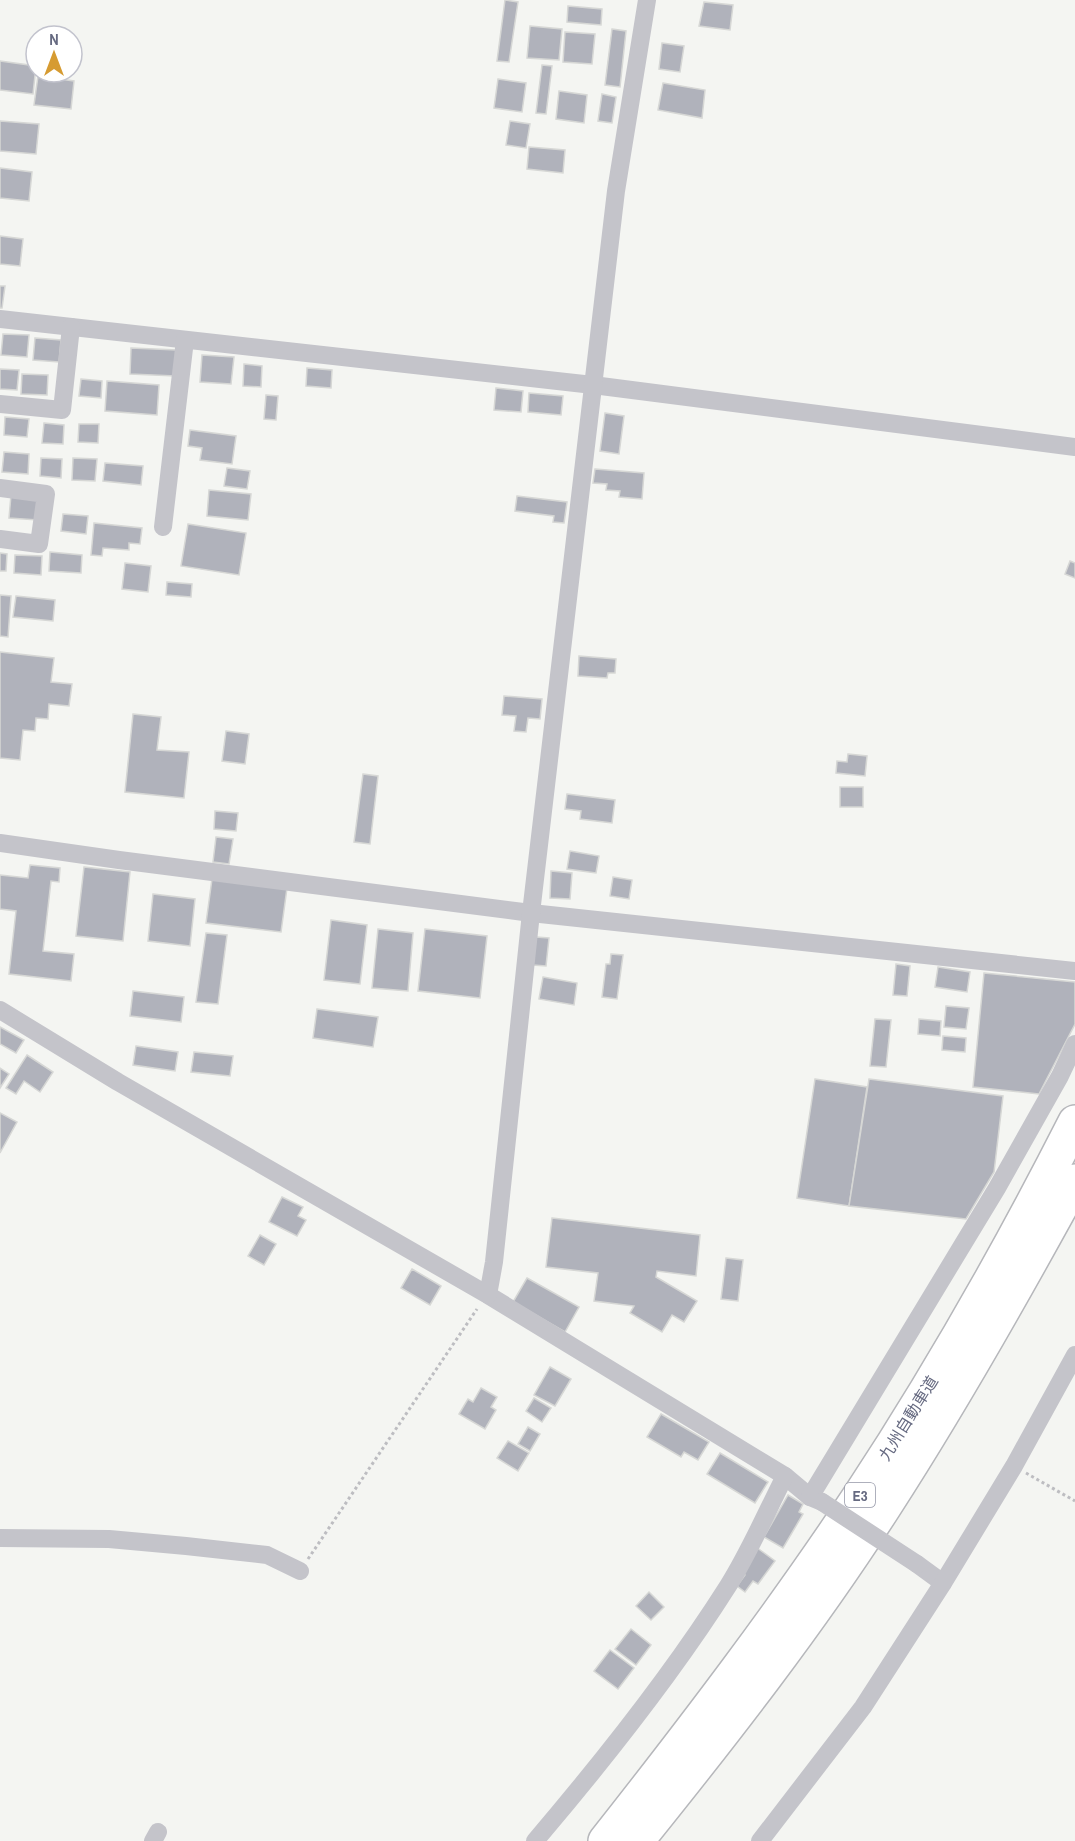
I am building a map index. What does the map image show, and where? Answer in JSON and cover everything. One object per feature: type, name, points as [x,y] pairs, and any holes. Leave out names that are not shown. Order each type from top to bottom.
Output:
[{"type":"highway","name":"九州自動車道","points":[[605,1841],[700,1720],[861,1494],[952,1348],[1040,1191],[1075,1122]]},
{"type":"highway","name":"九州自動車道","points":[[637,1841],[724,1733],[815,1609],[885,1507],[976,1360],[1075,1181]]},
{"type":"street","points":[[488,1295],[616,191],[647,0]]},
{"type":"street","points":[[0,319],[593,385],[1075,447]]},
{"type":"street","points":[[0,404],[62,410],[71,327]]},
{"type":"street","points":[[163,527],[185,340]]},
{"type":"street","points":[[0,488],[46,494],[39,544],[0,539]]},
{"type":"street","points":[[0,843],[531,913],[1075,971]]},
{"type":"street","points":[[0,1010],[118,1082],[488,1295],[785,1476],[943,1583]]},
{"type":"street","points":[[816,1499],[997,1188],[1060,1076],[1075,1044]]},
{"type":"street","points":[[760,1841],[863,1707],[943,1583],[1014,1466],[1075,1355]]},
{"type":"street","points":[[535,1841],[601,1763],[698,1630],[729,1584],[785,1476]]},
{"type":"street","points":[[0,1538],[109,1539],[186,1546],[267,1555],[300,1571]]},
{"type":"path","points":[[300,1571],[488,1295]]},
{"type":"path","points":[[1014,1466],[1075,1501]]},
{"type":"building","points":[[505,0],[518,2],[509,62],[497,61]]},
{"type":"building","points":[[704,2],[733,5],[730,30],[699,26]]},
{"type":"building","points":[[568,6],[602,9],[601,25],[567,22]]},
{"type":"building","points":[[530,26],[562,29],[559,60],[527,58]]},
{"type":"building","points":[[612,29],[626,31],[620,87],[605,85]]},
{"type":"building","points":[[565,32],[595,34],[592,64],[563,62]]},
{"type":"building","points":[[662,43],[684,46],[680,72],[659,69]]},
{"type":"building","points":[[0,61],[24,64],[24,84],[34,84],[33,94],[0,90]]},
{"type":"building","points":[[542,65],[552,66],[546,114],[536,113]]},
{"type":"building","points":[[498,79],[526,83],[522,112],[494,108]]},
{"type":"building","points":[[663,83],[705,90],[702,118],[658,110]]},
{"type":"building","points":[[37,84],[74,84],[71,109],[34,105]]},
{"type":"building","points":[[559,91],[587,95],[584,123],[556,119]]},
{"type":"building","points":[[602,94],[616,97],[612,123],[598,121]]},
{"type":"building","points":[[0,121],[39,124],[36,154],[0,151]]},
{"type":"building","points":[[510,121],[530,124],[526,148],[506,145]]},
{"type":"building","points":[[529,147],[565,150],[563,173],[527,169]]},
{"type":"building","points":[[0,168],[32,172],[29,201],[0,198]]},
{"type":"building","points":[[0,236],[23,239],[20,266],[0,264]]},
{"type":"building","points":[[0,286],[5,286],[2,308],[0,308]]},
{"type":"building","points":[[3,334],[29,335],[27,357],[1,355]]},
{"type":"building","points":[[35,338],[61,340],[59,362],[33,360]]},
{"type":"building","points":[[131,348],[177,350],[176,376],[130,374]]},
{"type":"building","points":[[202,355],[234,357],[231,384],[200,382]]},
{"type":"building","points":[[244,364],[262,366],[261,387],[243,386]]},
{"type":"building","points":[[307,368],[332,370],[331,388],[306,386]]},
{"type":"building","points":[[0,369],[19,370],[17,390],[0,389]]},
{"type":"building","points":[[22,374],[48,375],[47,395],[21,394]]},
{"type":"building","points":[[81,379],[102,381],[101,398],[79,396]]},
{"type":"building","points":[[107,381],[159,385],[157,415],[105,411]]},
{"type":"building","points":[[496,388],[523,391],[521,412],[494,410]]},
{"type":"building","points":[[529,393],[563,396],[561,415],[528,412]]},
{"type":"building","points":[[266,395],[278,396],[276,420],[264,419]]},
{"type":"building","points":[[605,413],[624,416],[619,454],[600,451]]},
{"type":"building","points":[[5,417],[29,419],[27,437],[4,435]]},
{"type":"building","points":[[44,423],[64,425],[63,444],[42,443]]},
{"type":"building","points":[[79,424],[99,424],[98,443],[78,442]]},
{"type":"building","points":[[190,430],[236,436],[232,464],[200,460],[202,448],[188,446]]},
{"type":"building","points":[[4,452],[29,454],[28,474],[2,472]]},
{"type":"building","points":[[41,458],[62,459],[61,478],[40,476]]},
{"type":"building","points":[[73,458],[97,459],[95,481],[72,480]]},
{"type":"building","points":[[105,463],[143,466],[141,485],[103,481]]},
{"type":"building","points":[[227,468],[250,471],[247,489],[224,486]]},
{"type":"building","points":[[595,469],[644,473],[642,499],[619,497],[620,491],[606,490],[607,484],[593,483]]},
{"type":"building","points":[[209,490],[251,494],[248,520],[207,516]]},
{"type":"building","points":[[11,495],[40,498],[38,520],[9,518]]},
{"type":"building","points":[[517,496],[567,502],[564,523],[553,522],[554,516],[515,511]]},
{"type":"building","points":[[63,514],[88,516],[86,534],[61,531]]},
{"type":"building","points":[[94,523],[142,528],[140,544],[129,543],[129,550],[103,548],[102,556],[91,555]]},
{"type":"building","points":[[188,524],[246,533],[239,575],[181,566]]},
{"type":"building","points":[[50,552],[82,555],[81,573],[49,571]]},
{"type":"building","points":[[0,553],[7,554],[6,571],[0,571]]},
{"type":"building","points":[[15,555],[42,556],[41,575],[14,573]]},
{"type":"building","points":[[1070,561],[1075,563],[1075,578],[1065,574]]},
{"type":"building","points":[[125,563],[151,566],[148,592],[122,589]]},
{"type":"building","points":[[167,582],[192,584],[191,597],[166,595]]},
{"type":"building","points":[[0,595],[11,596],[8,637],[0,636]]},
{"type":"building","points":[[16,596],[55,600],[53,621],[13,617]]},
{"type":"building","points":[[0,652],[54,658],[51,682],[72,684],[69,706],[49,704],[48,719],[36,718],[35,731],[23,730],[20,760],[0,758]]},
{"type":"building","points":[[579,656],[616,659],[615,673],[608,673],[607,678],[578,676]]},
{"type":"building","points":[[504,696],[542,699],[540,719],[528,718],[526,732],[514,731],[516,716],[502,715]]},
{"type":"building","points":[[133,714],[161,717],[157,750],[189,752],[184,798],[125,792]]},
{"type":"building","points":[[226,731],[249,734],[245,764],[222,761]]},
{"type":"building","points":[[848,754],[867,756],[865,776],[836,773],[837,761],[847,762]]},
{"type":"building","points":[[363,774],[378,776],[370,844],[354,842]]},
{"type":"building","points":[[840,787],[863,787],[863,807],[840,807]]},
{"type":"building","points":[[567,794],[615,800],[612,823],[580,819],[581,811],[565,809]]},
{"type":"building","points":[[215,811],[238,813],[236,831],[214,829]]},
{"type":"building","points":[[216,837],[233,839],[229,864],[213,862]]},
{"type":"building","points":[[570,851],[599,856],[596,873],[567,869]]},
{"type":"building","points":[[30,865],[60,868],[59,882],[51,881],[43,951],[74,954],[71,981],[9,974],[16,911],[0,909],[0,875],[28,878]]},
{"type":"building","points":[[84,867],[130,872],[123,941],[76,936]]},
{"type":"building","points":[[551,871],[572,873],[570,899],[550,898]]},
{"type":"building","points":[[613,877],[632,880],[629,899],[610,896]]},
{"type":"building","points":[[212,879],[287,888],[281,932],[206,923]]},
{"type":"building","points":[[153,894],[195,899],[190,946],[148,941]]},
{"type":"building","points":[[331,920],[367,925],[360,984],[324,980]]},
{"type":"building","points":[[378,929],[413,933],[408,991],[372,988]]},
{"type":"building","points":[[425,929],[487,936],[480,998],[418,991]]},
{"type":"building","points":[[206,933],[227,935],[218,1004],[196,1002]]},
{"type":"building","points":[[536,937],[549,938],[546,966],[533,965]]},
{"type":"building","points":[[611,954],[623,955],[617,999],[602,997],[606,964],[610,964]]},
{"type":"building","points":[[896,964],[910,966],[907,996],[893,995]]},
{"type":"building","points":[[938,967],[970,972],[967,992],[935,987]]},
{"type":"building","points":[[984,973],[1075,982],[1075,1024],[1039,1094],[973,1087]]},
{"type":"building","points":[[543,977],[577,983],[574,1005],[539,999]]},
{"type":"building","points":[[133,991],[184,997],[181,1022],[130,1016]]},
{"type":"building","points":[[946,1006],[969,1008],[966,1029],[944,1027]]},
{"type":"building","points":[[317,1009],[378,1017],[373,1047],[313,1038]]},
{"type":"building","points":[[875,1019],[891,1020],[886,1067],[870,1066]]},
{"type":"building","points":[[919,1019],[941,1021],[940,1036],[918,1034]]},
{"type":"building","points":[[0,1027],[24,1040],[16,1053],[0,1044]]},
{"type":"building","points":[[943,1036],[966,1038],[965,1052],[942,1050]]},
{"type":"building","points":[[136,1046],[178,1052],[175,1071],[133,1065]]},
{"type":"building","points":[[194,1052],[233,1056],[230,1076],[191,1072]]},
{"type":"building","points":[[27,1055],[53,1072],[40,1092],[24,1081],[16,1094],[6,1088]]},
{"type":"building","points":[[0,1068],[9,1074],[0,1088]]},
{"type":"building","points":[[815,1079],[867,1087],[849,1206],[797,1198]]},
{"type":"building","points":[[869,1079],[1003,1096],[994,1172],[966,1219],[849,1206]]},
{"type":"building","points":[[0,1113],[17,1122],[0,1153]]},
{"type":"building","points":[[282,1197],[303,1207],[298,1216],[306,1220],[297,1236],[269,1222]]},
{"type":"building","points":[[552,1218],[700,1235],[696,1276],[657,1271],[656,1277],[697,1301],[684,1322],[672,1315],[662,1332],[630,1313],[634,1306],[594,1301],[598,1273],[546,1267]]},
{"type":"building","points":[[260,1235],[276,1244],[264,1265],[248,1256]]},
{"type":"building","points":[[726,1258],[743,1260],[738,1301],[721,1299]]},
{"type":"building","points":[[412,1269],[441,1286],[430,1305],[401,1288]]},
{"type":"building","points":[[527,1278],[579,1307],[565,1332],[513,1302]]},
{"type":"building","points":[[550,1367],[571,1379],[555,1406],[534,1395]]},
{"type":"building","points":[[481,1388],[497,1397],[491,1407],[496,1410],[485,1429],[459,1414],[468,1399],[473,1402]]},
{"type":"building","points":[[534,1398],[551,1408],[542,1422],[526,1411]]},
{"type":"building","points":[[661,1414],[709,1442],[698,1460],[684,1452],[681,1457],[647,1437]]},
{"type":"building","points":[[528,1427],[540,1434],[530,1451],[518,1444]]},
{"type":"building","points":[[508,1441],[529,1453],[518,1471],[497,1458]]},
{"type":"building","points":[[720,1453],[768,1482],[755,1503],[707,1474]]},
{"type":"building","points":[[788,1495],[803,1504],[799,1512],[803,1514],[783,1548],[764,1537]]},
{"type":"building","points":[[756,1547],[775,1561],[758,1584],[753,1581],[745,1592],[737,1586],[745,1575],[739,1571]]},
{"type":"building","points":[[649,1592],[664,1607],[651,1620],[636,1606]]},
{"type":"building","points":[[631,1629],[651,1645],[636,1665],[615,1649]]},
{"type":"building","points":[[610,1650],[634,1668],[618,1689],[594,1671]]}]
